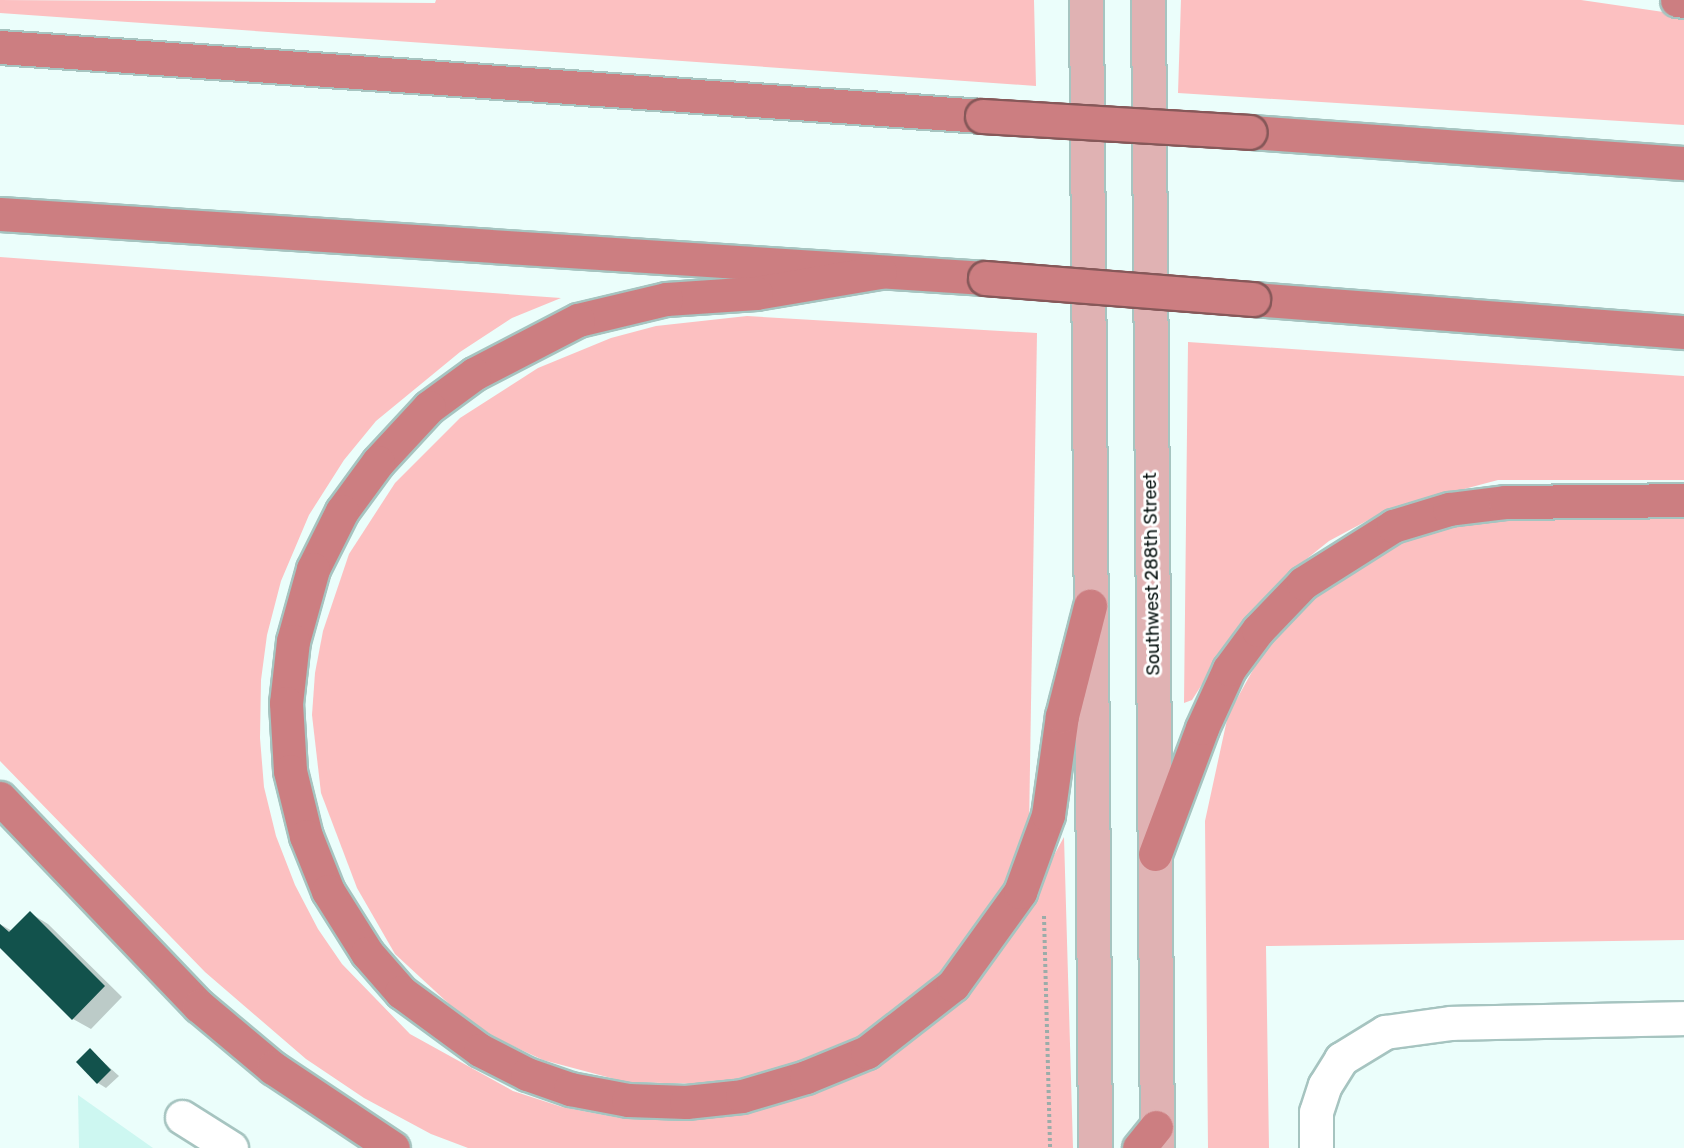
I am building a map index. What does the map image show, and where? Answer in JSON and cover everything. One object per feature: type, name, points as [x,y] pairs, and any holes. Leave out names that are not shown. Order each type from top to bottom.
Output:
[{"type":"highway","points":[[1677,0],[1684,1]]},
{"type":"highway","points":[[0,47],[1684,163]]},
{"type":"highway","points":[[0,214],[985,278],[1684,332]]},
{"type":"highway","points":[[880,272],[756,292],[666,299],[578,320],[474,374],[429,407],[378,462],[342,511],[314,569],[293,641],[286,703],[293,782],[306,836],[334,900],[367,953],[400,992],[480,1050],[527,1074],[570,1089],[628,1100],[686,1102],[742,1096],[806,1077],[867,1052],[953,985],[1020,892],[1048,815],[1062,716],[1090,606]]},
{"type":"highway","points":[[1155,854],[1202,728],[1229,669],[1258,630],[1303,583],[1393,526],[1449,509],[1505,502],[1684,500]]},
{"type":"highway","points":[[0,798],[199,1006],[273,1068],[393,1148]]},
{"type":"main road","points":[[1086,0],[1095,1148]]},
{"type":"main road","name":"Southwest 288th Street","points":[[1148,0],[1155,854],[1151,1141]]},
{"type":"lane","points":[[1316,1148],[1316,1112],[1325,1085],[1341,1059],[1385,1032],[1451,1023],[1684,1018]]},
{"type":"lane","points":[[182,1117],[231,1148]]},
{"type":"path","points":[[1044,909],[1050,1148]]},
{"type":"shaded area","points":[[0,0],[435,3],[436,0],[1034,0],[1036,86],[0,13]]},
{"type":"shaded area","points":[[1181,0],[1581,0],[1684,15],[1684,125],[1178,93]]},
{"type":"shaded area","points":[[0,257],[561,298],[512,318],[460,352],[376,421],[344,460],[309,515],[281,581],[267,635],[261,680],[260,738],[264,787],[276,836],[295,885],[318,929],[342,964],[410,1034],[513,1091],[562,1107],[620,1118],[687,1118],[746,1111],[811,1094],[869,1068],[957,1004],[988,969],[1013,930],[1064,837],[1073,1148],[468,1148],[431,1134],[364,1098],[306,1059],[205,972],[0,761]]},
{"type":"shaded area","points":[[747,316],[1037,333],[1029,828],[1017,863],[962,951],[934,981],[862,1036],[829,1054],[743,1079],[703,1084],[626,1082],[543,1060],[498,1039],[461,1015],[395,954],[357,888],[321,793],[312,715],[315,673],[323,631],[349,554],[395,483],[460,418],[538,368],[611,338],[656,326]]},
{"type":"shaded area","points":[[1188,342],[1684,376],[1684,480],[1498,480],[1389,509],[1329,541],[1284,577],[1243,620],[1192,700],[1184,703]]},
{"type":"shaded area","points":[[1684,513],[1684,940],[1266,946],[1269,1148],[1208,1148],[1205,821],[1228,715],[1259,659],[1295,613],[1347,568],[1412,538],[1481,520],[1558,514]]},
{"type":"shaded area","points":[[78,1095],[153,1148],[79,1148]]},
{"type":"building","points":[[30,911],[105,986],[72,1020],[0,948],[0,924],[9,932]]},
{"type":"building","points":[[90,1048],[111,1070],[97,1084],[76,1062]]}]
